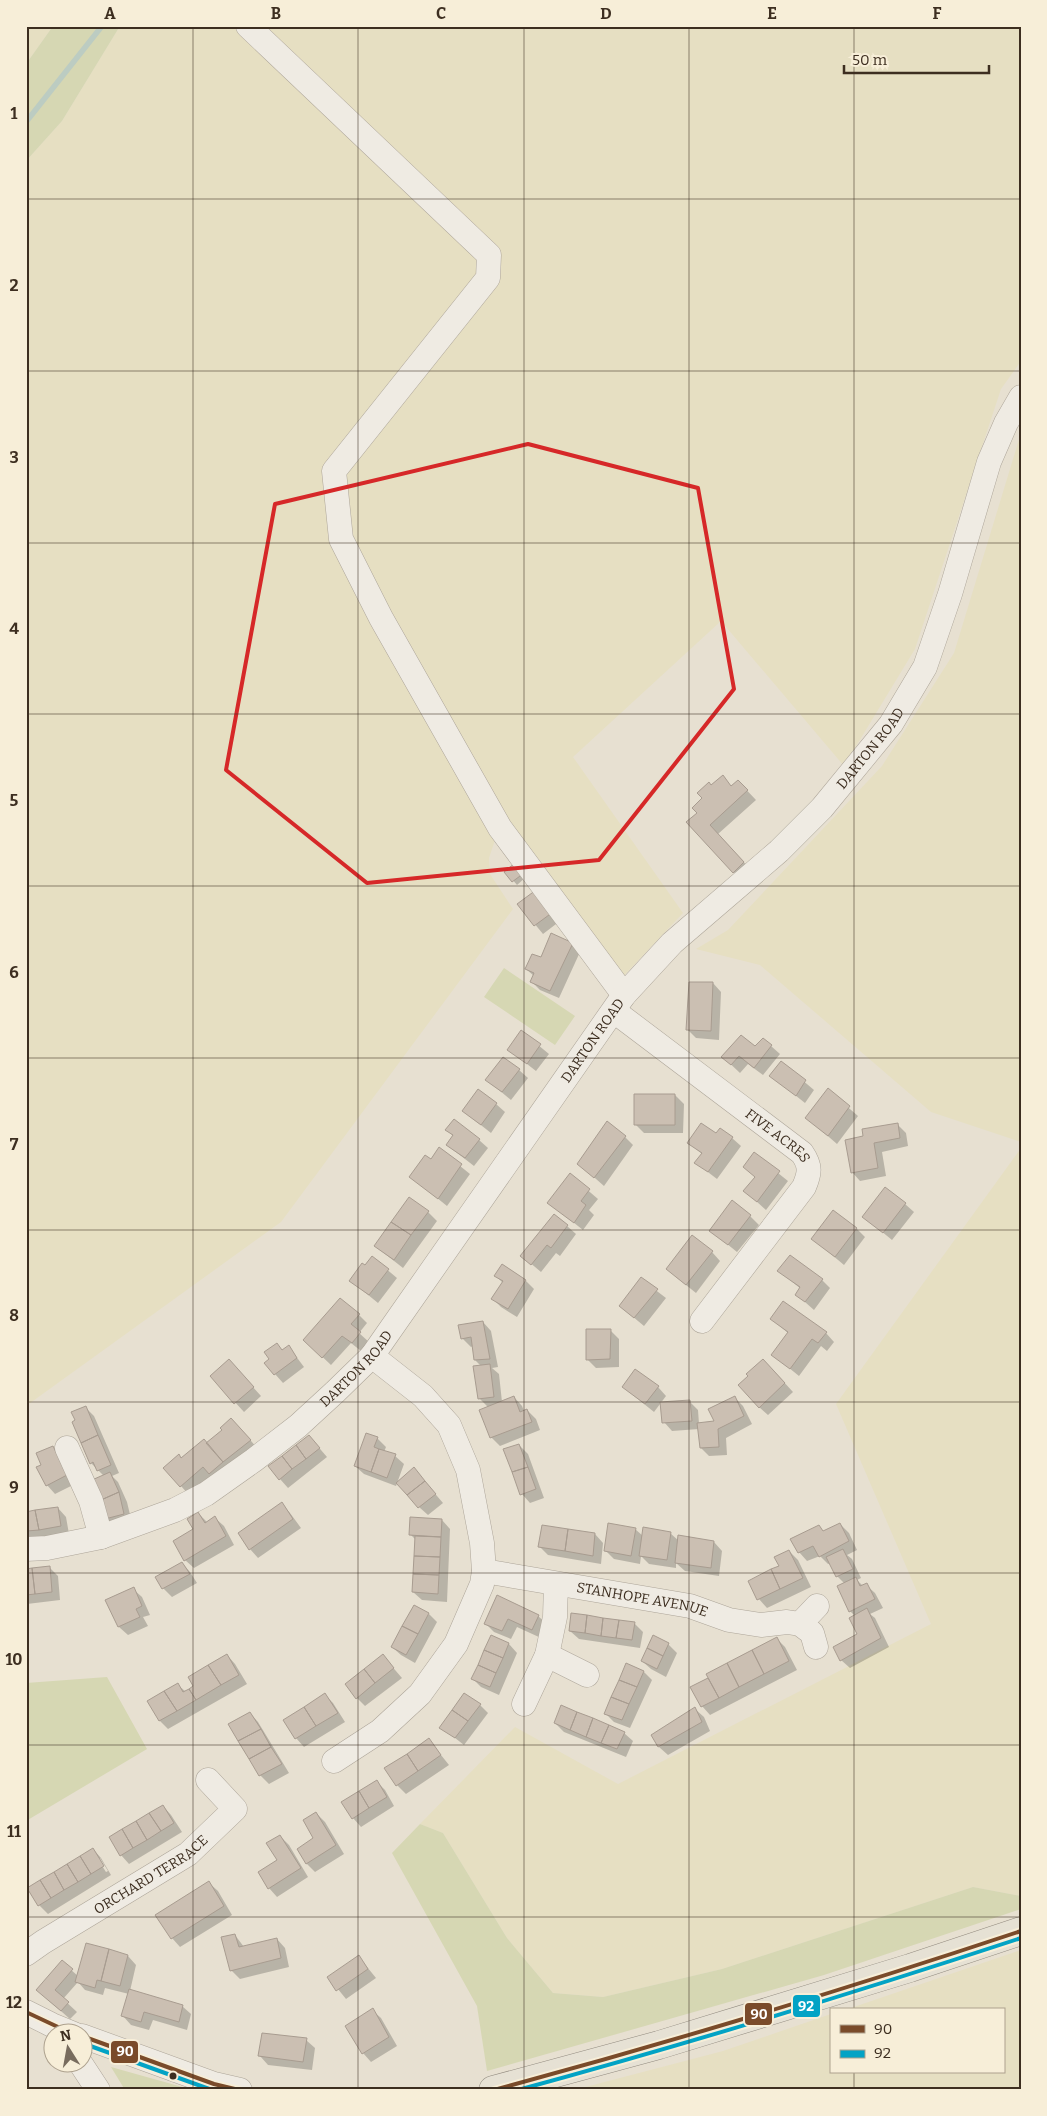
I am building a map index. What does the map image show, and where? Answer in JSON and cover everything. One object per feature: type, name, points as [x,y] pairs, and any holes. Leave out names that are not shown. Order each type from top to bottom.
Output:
[{"type":"main road","points":[[493,2090],[668,2042],[910,1968],[1021,1931]]},
{"type":"street","name":"FIVE ACRES","points":[[248,26],[489,255],[488,278],[334,471],[341,539],[381,618],[500,828],[619,1003],[802,1153],[808,1163],[809,1174],[804,1187],[702,1322]]},
{"type":"street","name":"DARTON ROAD","points":[[26,1549],[47,1548],[101,1537],[175,1510],[206,1494],[298,1426],[372,1356],[619,1003],[672,943],[779,851],[810,821],[891,724],[925,667],[950,594],[989,462],[1006,424],[1021,397]]},
{"type":"street","points":[[334,1761],[380,1731],[420,1694],[456,1644],[482,1584],[484,1571],[482,1543],[468,1470],[449,1425],[423,1396],[372,1356]]},
{"type":"street","points":[[67,1448],[91,1501],[101,1537]]},
{"type":"street","name":"STANHOPE AVENUE","points":[[484,1571],[690,1606],[729,1620],[761,1625],[787,1622],[800,1624]]},
{"type":"street","points":[[524,1704],[547,1656],[554,1617],[556,1584]]},
{"type":"street","points":[[816,1648],[812,1633],[800,1624],[817,1606]]},
{"type":"street","points":[[547,1656],[587,1675]]},
{"type":"street","name":"ORCHARD TERRACE","points":[[26,1954],[188,1854],[235,1809],[208,1780]]},
{"type":"street","points":[[26,2012],[50,2024]]},
{"type":"street","points":[[92,2043],[214,2084],[240,2090]]},
{"type":"highlighted area","points":[[528,444],[698,488],[734,689],[599,860],[367,883],[226,770],[275,504]]},
{"type":"shaded area","points":[[26,26],[53,26],[26,64]]},
{"type":"shaded area","points":[[120,26],[1021,26],[1021,361],[1001,389],[915,649],[844,766],[721,621],[573,757],[683,913],[616,984],[499,828],[489,858],[490,874],[513,909],[281,1222],[26,1406],[26,161],[62,121]]},
{"type":"shaded area","points":[[1021,433],[1021,1142],[931,1112],[760,965],[696,949],[728,930],[882,766],[954,653]]},
{"type":"shaded area","points":[[1021,1148],[1021,1896],[973,1887],[722,1969],[603,1997],[553,1993],[507,1938],[443,1833],[420,1824],[515,1727],[618,1784],[931,1624],[836,1404]]},
{"type":"shaded area","points":[[1021,1950],[1021,2090],[574,2090],[723,2051],[830,2014],[830,2074],[1004,2074],[1004,2008],[851,2008]]},
{"type":"green space","points":[[53,26],[120,26],[62,121],[26,161],[26,64]]},
{"type":"green space","points":[[504,968],[575,1016],[555,1045],[484,997]]},
{"type":"green space","points":[[107,1677],[147,1749],[26,1821],[26,1683]]},
{"type":"green space","points":[[420,1824],[443,1833],[507,1938],[553,1993],[603,1997],[722,1969],[973,1887],[1021,1896],[1021,1909],[824,1975],[487,2071],[477,2006],[392,1853]]},
{"type":"green space","points":[[111,2067],[193,2090],[125,2090]]},
{"type":"building","points":[[723,775],[731,786],[738,780],[748,790],[710,825],[744,862],[733,873],[686,822],[697,813],[692,808],[702,798],[697,793],[709,782],[711,785]]},
{"type":"building","points":[[515,863],[524,873],[512,882],[504,872]]},
{"type":"building","points":[[536,890],[553,912],[534,926],[517,904]]},
{"type":"building","points":[[551,933],[573,943],[550,991],[530,982],[534,973],[525,969],[532,954],[541,957]]},
{"type":"building","points":[[689,982],[713,982],[711,1031],[686,1030]]},
{"type":"building","points":[[521,1030],[541,1044],[527,1064],[507,1050]]},
{"type":"building","points":[[741,1035],[755,1046],[763,1038],[772,1045],[754,1068],[739,1056],[731,1065],[721,1057]]},
{"type":"building","points":[[503,1057],[520,1069],[502,1092],[485,1080]]},
{"type":"building","points":[[781,1061],[806,1080],[796,1096],[769,1076]]},
{"type":"building","points":[[828,1088],[850,1106],[828,1136],[805,1118]]},
{"type":"building","points":[[478,1089],[497,1103],[481,1125],[462,1111]]},
{"type":"building","points":[[634,1094],[675,1094],[675,1125],[634,1125]]},
{"type":"building","points":[[454,1119],[480,1139],[465,1158],[446,1145],[453,1135],[445,1130]]},
{"type":"building","points":[[607,1121],[626,1136],[594,1178],[577,1164]]},
{"type":"building","points":[[701,1123],[716,1133],[720,1128],[733,1137],[708,1172],[694,1163],[702,1153],[687,1143]]},
{"type":"building","points":[[898,1123],[900,1138],[874,1143],[878,1168],[851,1173],[845,1140],[863,1136],[862,1129]]},
{"type":"building","points":[[439,1147],[462,1164],[438,1199],[409,1177],[425,1155],[431,1159]]},
{"type":"building","points":[[754,1152],[780,1171],[757,1202],[743,1191],[755,1177],[743,1167]]},
{"type":"building","points":[[570,1173],[590,1189],[581,1201],[586,1205],[574,1223],[547,1203]]},
{"type":"building","points":[[885,1187],[906,1203],[883,1233],[862,1217]]},
{"type":"building","points":[[409,1197],[429,1211],[411,1235],[391,1222]]},
{"type":"building","points":[[732,1200],[751,1215],[728,1245],[709,1231]]},
{"type":"building","points":[[833,1210],[857,1228],[835,1257],[811,1239]]},
{"type":"building","points":[[554,1214],[568,1225],[551,1248],[547,1245],[531,1265],[520,1256]]},
{"type":"building","points":[[391,1222],[411,1235],[394,1260],[374,1246]]},
{"type":"building","points":[[692,1235],[713,1251],[686,1285],[666,1269]]},
{"type":"building","points":[[790,1255],[823,1279],[805,1302],[795,1295],[800,1287],[777,1271]]},
{"type":"building","points":[[372,1256],[389,1269],[369,1295],[349,1281],[362,1263],[365,1265]]},
{"type":"building","points":[[502,1264],[526,1280],[508,1309],[491,1299],[503,1281],[494,1276]]},
{"type":"building","points":[[641,1277],[658,1289],[634,1318],[619,1306]]},
{"type":"building","points":[[340,1298],[360,1314],[351,1324],[361,1332],[352,1343],[342,1336],[322,1358],[303,1340]]},
{"type":"building","points":[[783,1301],[827,1332],[818,1343],[812,1339],[790,1369],[771,1355],[788,1332],[770,1319]]},
{"type":"building","points":[[483,1321],[490,1359],[474,1360],[471,1337],[461,1339],[458,1325]]},
{"type":"building","points":[[586,1329],[611,1329],[610,1359],[586,1360]]},
{"type":"building","points":[[277,1343],[282,1350],[289,1345],[297,1358],[274,1375],[264,1363],[269,1359],[264,1352]]},
{"type":"building","points":[[229,1359],[254,1387],[234,1404],[210,1376]]},
{"type":"building","points":[[763,1359],[785,1383],[759,1408],[738,1385],[748,1376],[746,1374]]},
{"type":"building","points":[[490,1364],[494,1397],[478,1399],[473,1366]]},
{"type":"building","points":[[635,1369],[659,1386],[645,1404],[622,1387]]},
{"type":"building","points":[[514,1396],[520,1412],[527,1409],[532,1422],[490,1438],[479,1410]]},
{"type":"building","points":[[735,1396],[744,1416],[718,1429],[719,1447],[700,1448],[697,1423],[714,1421],[708,1409]]},
{"type":"building","points":[[690,1400],[692,1421],[662,1423],[660,1402]]},
{"type":"building","points":[[86,1406],[98,1435],[81,1443],[72,1422],[75,1420],[71,1412]]},
{"type":"building","points":[[231,1418],[251,1440],[223,1462],[206,1443],[222,1430],[220,1428]]},
{"type":"building","points":[[366,1433],[378,1437],[374,1447],[379,1449],[371,1472],[354,1466]]},
{"type":"building","points":[[98,1435],[111,1465],[97,1471],[93,1462],[90,1464],[81,1443]]},
{"type":"building","points":[[309,1435],[320,1448],[306,1459],[296,1445]]},
{"type":"building","points":[[204,1439],[223,1462],[209,1474],[203,1467],[180,1487],[163,1468],[179,1454],[181,1458]]},
{"type":"building","points":[[519,1444],[528,1467],[512,1472],[503,1449]]},
{"type":"building","points":[[296,1445],[306,1459],[292,1469],[282,1456]]},
{"type":"building","points":[[53,1446],[67,1475],[46,1486],[36,1467],[41,1465],[36,1453]]},
{"type":"building","points":[[379,1449],[396,1454],[387,1478],[371,1472]]},
{"type":"building","points":[[282,1456],[292,1469],[279,1480],[268,1466]]},
{"type":"building","points":[[414,1467],[425,1481],[407,1495],[396,1483]]},
{"type":"building","points":[[528,1467],[536,1489],[520,1495],[512,1472]]},
{"type":"building","points":[[110,1472],[119,1492],[101,1500],[92,1480]]},
{"type":"building","points":[[425,1481],[436,1494],[418,1508],[407,1495]]},
{"type":"building","points":[[119,1492],[124,1514],[105,1519],[101,1500]]},
{"type":"building","points":[[282,1502],[293,1519],[249,1550],[238,1533]]},
{"type":"building","points":[[58,1507],[61,1526],[39,1530],[35,1510]]},
{"type":"building","points":[[35,1510],[39,1530],[27,1531],[26,1512]]},
{"type":"building","points":[[198,1512],[205,1523],[215,1516],[226,1536],[184,1561],[173,1541],[193,1529],[187,1519]]},
{"type":"building","points":[[410,1517],[442,1519],[441,1537],[409,1535]]},
{"type":"building","points":[[608,1523],[636,1528],[631,1556],[604,1551]]},
{"type":"building","points":[[840,1523],[849,1541],[819,1557],[813,1546],[798,1553],[790,1539],[819,1525],[823,1531]]},
{"type":"building","points":[[542,1525],[568,1529],[565,1551],[538,1547]]},
{"type":"building","points":[[643,1527],[671,1532],[667,1560],[639,1556]]},
{"type":"building","points":[[568,1529],[595,1533],[593,1556],[565,1551]]},
{"type":"building","points":[[678,1535],[714,1541],[711,1568],[675,1563]]},
{"type":"building","points":[[415,1536],[441,1537],[440,1557],[414,1556]]},
{"type":"building","points":[[843,1549],[853,1569],[836,1577],[826,1557]]},
{"type":"building","points":[[789,1550],[803,1578],[780,1589],[771,1569],[779,1566],[774,1557]]},
{"type":"building","points":[[414,1556],[440,1557],[439,1575],[413,1574]]},
{"type":"building","points":[[182,1562],[190,1574],[162,1589],[155,1577]]},
{"type":"building","points":[[50,1566],[52,1592],[35,1594],[32,1568]]},
{"type":"building","points":[[32,1568],[35,1594],[26,1595],[26,1569]]},
{"type":"building","points":[[771,1569],[780,1589],[757,1600],[748,1581]]},
{"type":"building","points":[[413,1574],[439,1575],[438,1594],[412,1592]]},
{"type":"building","points":[[856,1577],[860,1586],[867,1583],[875,1599],[849,1612],[837,1586]]},
{"type":"building","points":[[134,1587],[142,1606],[136,1609],[140,1617],[118,1627],[105,1600]]},
{"type":"building","points":[[497,1595],[539,1615],[532,1630],[508,1619],[502,1631],[484,1624]]},
{"type":"building","points":[[414,1605],[429,1613],[418,1634],[402,1626]]},
{"type":"building","points":[[867,1608],[881,1638],[840,1661],[833,1647],[857,1634],[849,1618]]},
{"type":"building","points":[[571,1613],[587,1615],[585,1633],[569,1631]]},
{"type":"building","points":[[587,1615],[603,1618],[601,1636],[585,1633]]},
{"type":"building","points":[[603,1618],[619,1620],[616,1638],[601,1636]]},
{"type":"building","points":[[619,1620],[635,1622],[632,1640],[616,1638]]},
{"type":"building","points":[[402,1626],[418,1634],[406,1655],[391,1647]]},
{"type":"building","points":[[491,1635],[509,1643],[503,1658],[484,1650]]},
{"type":"building","points":[[653,1635],[669,1643],[663,1656],[647,1648]]},
{"type":"building","points":[[777,1637],[789,1661],[764,1674],[752,1650]]},
{"type":"building","points":[[647,1648],[663,1656],[657,1669],[641,1661]]},
{"type":"building","points":[[484,1650],[503,1658],[496,1673],[478,1665]]},
{"type":"building","points":[[752,1650],[764,1674],[739,1687],[727,1663]]},
{"type":"building","points":[[227,1654],[239,1675],[221,1685],[208,1665]]},
{"type":"building","points":[[383,1654],[394,1668],[375,1683],[364,1669]]},
{"type":"building","points":[[626,1663],[644,1671],[637,1687],[619,1680]]},
{"type":"building","points":[[727,1663],[739,1687],[719,1698],[706,1674]]},
{"type":"building","points":[[208,1665],[221,1685],[196,1700],[189,1689],[193,1686],[188,1677]]},
{"type":"building","points":[[478,1665],[496,1673],[490,1687],[471,1679]]},
{"type":"building","points":[[364,1669],[375,1683],[356,1699],[345,1684]]},
{"type":"building","points":[[708,1678],[719,1698],[701,1707],[690,1687]]},
{"type":"building","points":[[619,1680],[637,1687],[629,1704],[611,1697]]},
{"type":"building","points":[[178,1683],[183,1692],[189,1689],[196,1700],[177,1711],[164,1691]]},
{"type":"building","points":[[164,1691],[177,1711],[159,1721],[147,1701]]},
{"type":"building","points":[[325,1693],[338,1713],[316,1726],[304,1707]]},
{"type":"building","points":[[464,1693],[481,1704],[468,1721],[452,1710]]},
{"type":"building","points":[[611,1697],[629,1704],[622,1720],[604,1714]]},
{"type":"building","points":[[561,1705],[577,1712],[570,1730],[554,1723]]},
{"type":"building","points":[[304,1707],[316,1726],[295,1739],[283,1720]]},
{"type":"building","points":[[695,1707],[702,1722],[658,1747],[651,1735]]},
{"type":"building","points":[[452,1710],[468,1721],[455,1738],[439,1728]]},
{"type":"building","points":[[250,1712],[261,1729],[238,1741],[228,1724]]},
{"type":"building","points":[[577,1712],[593,1718],[586,1737],[570,1730]]},
{"type":"building","points":[[593,1718],[609,1725],[601,1743],[586,1737]]},
{"type":"building","points":[[609,1725],[625,1732],[617,1749],[601,1743]]},
{"type":"building","points":[[261,1729],[271,1747],[249,1759],[238,1741]]},
{"type":"building","points":[[429,1738],[441,1755],[418,1771],[407,1754]]},
{"type":"building","points":[[271,1747],[282,1764],[259,1776],[249,1759]]},
{"type":"building","points":[[407,1754],[418,1771],[396,1786],[384,1768]]},
{"type":"building","points":[[377,1780],[387,1797],[369,1808],[359,1791]]},
{"type":"building","points":[[359,1791],[369,1808],[352,1819],[341,1802]]},
{"type":"building","points":[[163,1805],[174,1823],[161,1831],[149,1813]]},
{"type":"building","points":[[316,1812],[336,1845],[306,1864],[297,1849],[313,1838],[303,1820]]},
{"type":"building","points":[[149,1813],[161,1831],[147,1840],[136,1821]]},
{"type":"building","points":[[136,1821],[147,1840],[133,1848],[122,1829]]},
{"type":"building","points":[[122,1829],[133,1848],[120,1856],[109,1837]]},
{"type":"building","points":[[280,1835],[301,1868],[268,1889],[258,1872],[277,1860],[266,1843]]},
{"type":"building","points":[[93,1848],[104,1866],[91,1874],[80,1856]]},
{"type":"building","points":[[80,1856],[91,1874],[78,1882],[67,1864]]},
{"type":"building","points":[[67,1864],[78,1882],[64,1890],[54,1872]]},
{"type":"building","points":[[54,1872],[64,1890],[51,1898],[40,1880]]},
{"type":"building","points":[[40,1880],[51,1898],[38,1906],[27,1888]]},
{"type":"building","points":[[209,1881],[224,1906],[171,1939],[155,1915]]},
{"type":"building","points":[[235,1934],[239,1947],[277,1938],[281,1958],[230,1971],[221,1937]]},
{"type":"building","points":[[86,1943],[109,1949],[101,1981],[97,1980],[95,1988],[75,1982]]},
{"type":"building","points":[[109,1949],[128,1955],[120,1986],[101,1981]]},
{"type":"building","points":[[359,1955],[368,1969],[336,1991],[327,1977]]},
{"type":"building","points":[[62,1960],[73,1969],[55,1990],[69,2002],[61,2011],[36,1990]]},
{"type":"building","points":[[129,1989],[183,2005],[179,2022],[144,2012],[141,2022],[121,2016]]},
{"type":"building","points":[[373,2008],[389,2037],[362,2054],[345,2026]]},
{"type":"building","points":[[262,2033],[307,2038],[303,2062],[258,2056]]},
{"type":"waterway","points":[[26,122],[102,26]]},
{"type":"transit line","name":"90","points":[[494,2090],[759,2014],[1021,1931]]},
{"type":"transit line","name":"92","points":[[518,2090],[770,2017],[1021,1938]]},
{"type":"transit line","name":"90","points":[[26,2012],[52,2024]]},
{"type":"transit line","name":"90","points":[[92,2040],[214,2084],[239,2090]]},
{"type":"transit line","name":"92","points":[[92,2047],[212,2090]]}]
